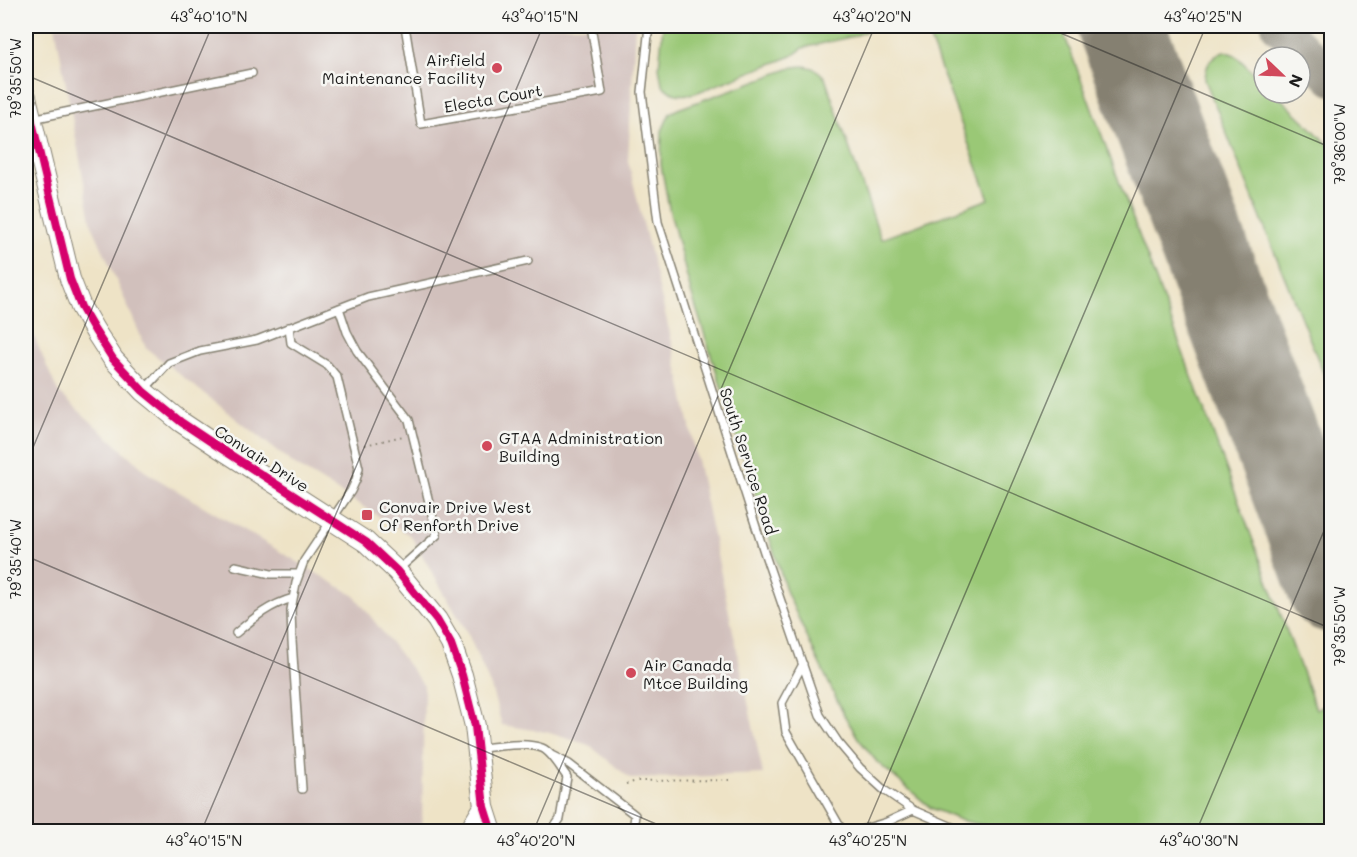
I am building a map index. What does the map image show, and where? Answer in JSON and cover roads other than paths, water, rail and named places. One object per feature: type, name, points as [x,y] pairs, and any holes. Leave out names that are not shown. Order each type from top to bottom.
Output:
[{"type":"street","name":"Convair Drive","points":[[26,97],[70,279],[81,307],[113,359],[143,391],[181,422],[366,542],[397,571],[437,620],[451,644],[462,675],[475,726],[484,807],[492,831]]},
{"type":"street","points":[[472,831],[484,807]]},
{"type":"lane","name":"Electa Court","points":[[405,26],[421,124],[602,92],[591,26]]},
{"type":"lane","name":"South Service Road","points":[[649,26],[642,92],[658,222],[764,552],[820,715],[838,742],[860,768],[884,790],[913,810],[964,831]]},
{"type":"lane","points":[[31,120],[252,73]]},
{"type":"lane","points":[[143,391],[169,363],[200,351],[257,340],[368,297],[528,261]]},
{"type":"lane","points":[[339,308],[347,332],[357,351],[409,420],[437,534],[397,571]]},
{"type":"lane","points":[[289,327],[291,343],[327,365],[337,377],[359,468],[356,480],[333,520],[304,561],[293,598],[292,641],[302,789]]},
{"type":"lane","points":[[235,566],[271,574],[299,574]]},
{"type":"lane","points":[[236,633],[276,602],[293,598]]},
{"type":"lane","points":[[803,664],[782,703],[786,732],[843,831]]},
{"type":"lane","points":[[478,748],[515,745],[543,748],[550,755],[567,777],[560,819],[551,831]]},
{"type":"lane","points":[[550,755],[569,764],[635,815],[633,831],[584,831]]},
{"type":"lane","points":[[854,831],[888,822],[913,810]]},
{"type":"place","name":"Airfield Maintenance Facility","points":[[497,68]]},
{"type":"place","name":"GTAA Administration Building","points":[[487,446]]},
{"type":"place","name":"Convair Drive West Of Renforth Drive","points":[[367,515]]},
{"type":"place","name":"Air Canada Mtce Building","points":[[631,673]]}]
